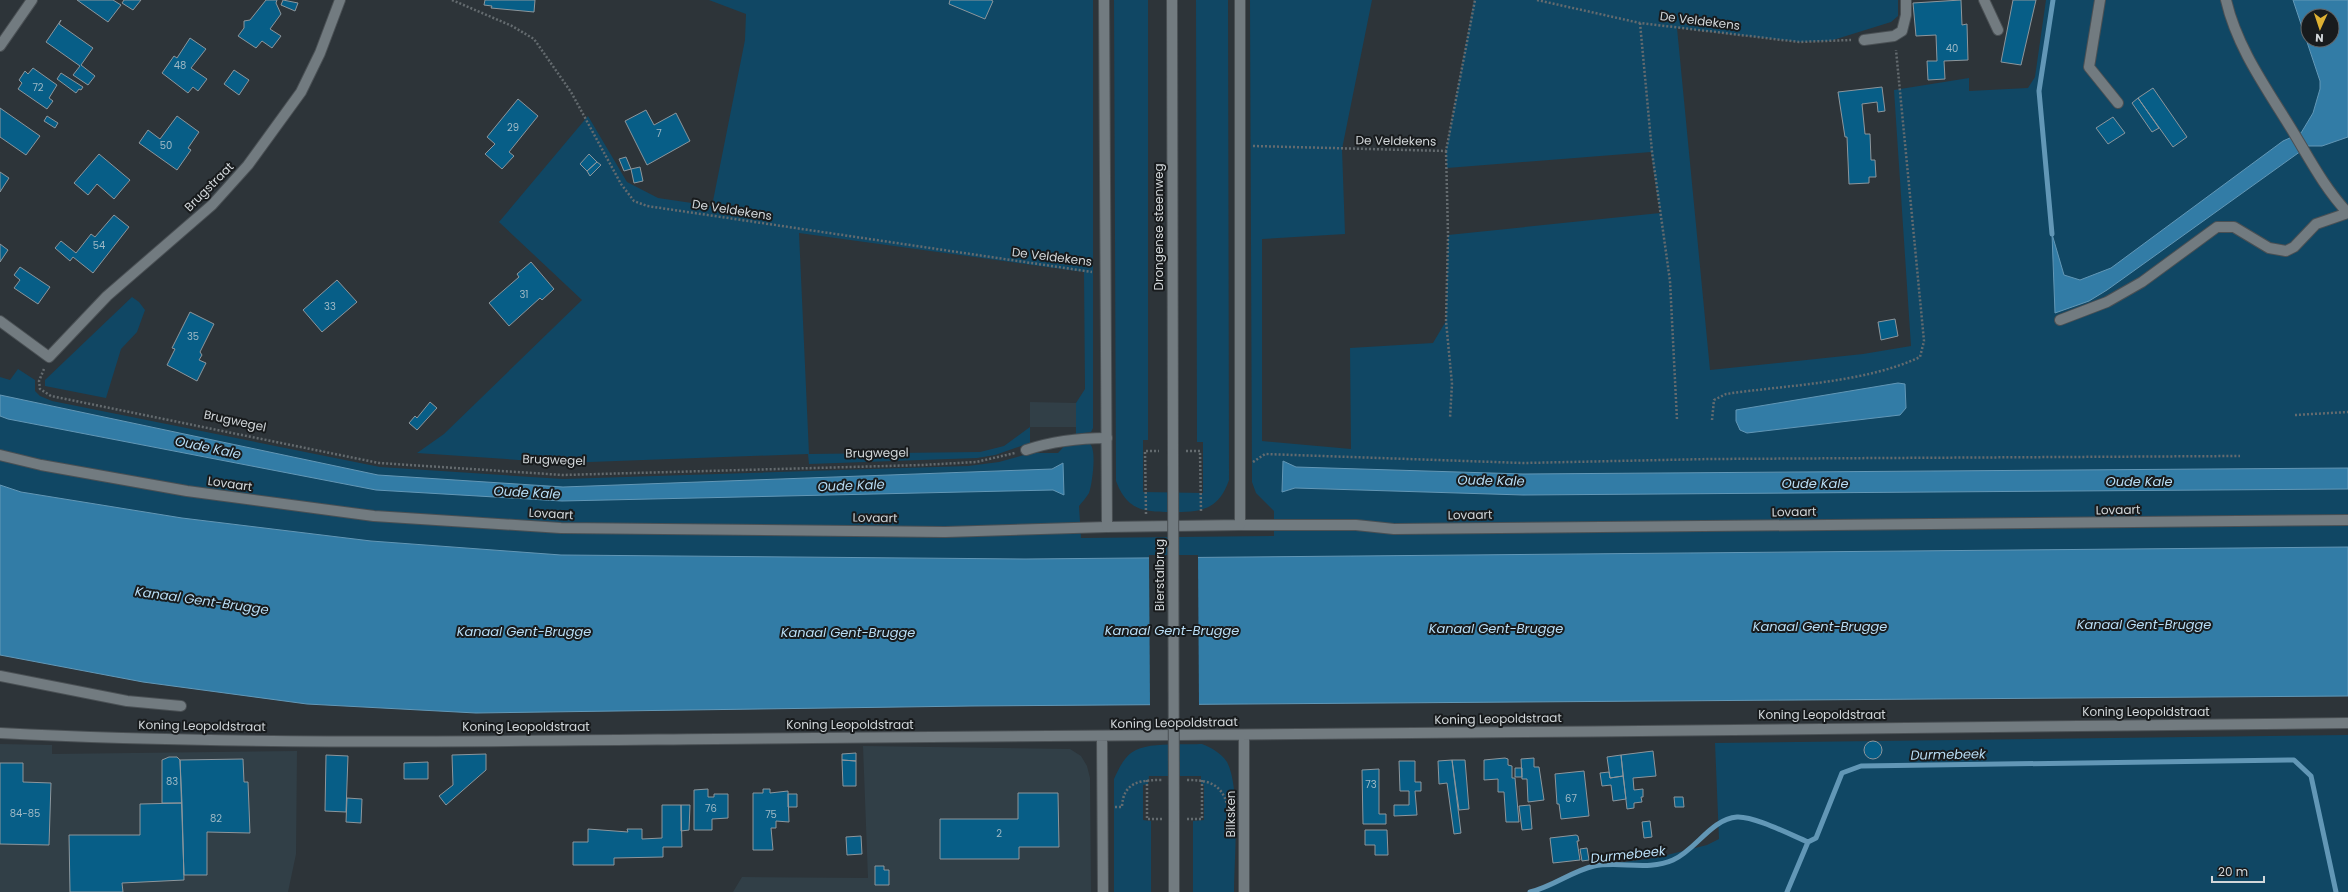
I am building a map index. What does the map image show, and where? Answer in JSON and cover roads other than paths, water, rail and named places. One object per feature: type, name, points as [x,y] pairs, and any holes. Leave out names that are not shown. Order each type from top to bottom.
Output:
[{"type":"street","points":[[0,46],[32,0]]},
{"type":"street","name":"Brugstraat","points":[[0,321],[49,357],[107,296],[212,205],[248,165],[301,92],[320,53],[340,0]]},
{"type":"street","points":[[1104,0],[1107,272],[1107,527]]},
{"type":"street","name":"Drongense steenweg","points":[[1172,0],[1173,454]]},
{"type":"street","points":[[1240,0],[1240,525]]},
{"type":"street","points":[[1864,40],[1894,36],[1902,31],[1906,15],[1906,0]]},
{"type":"street","points":[[1984,0],[1998,30]]},
{"type":"street","points":[[2100,0],[2089,66],[2118,103]]},
{"type":"street","points":[[2060,320],[2107,302],[2132,288],[2217,227],[2234,227],[2269,248],[2286,251],[2294,247],[2316,224],[2348,213],[2336,200],[2310,161],[2246,55],[2226,0]]},
{"type":"street","points":[[1026,450],[1050,442],[1076,438],[1107,438]]},
{"type":"street","name":"Bierstalbrug","points":[[1173,454],[1174,892]]},
{"type":"street","name":"Lovaart","points":[[0,455],[42,465],[187,491],[374,516],[561,528],[945,532],[1146,526],[1240,525],[1356,525],[1394,529],[2348,520]]},
{"type":"street","name":"Koning Leopoldstraat","points":[[0,676],[127,701],[181,706]]},
{"type":"street","name":"Koning Leopoldstraat","points":[[0,733],[281,740],[1102,737],[2348,723]]},
{"type":"street","name":"Bilksken","points":[[1244,735],[1244,892]]},
{"type":"street","points":[[1102,737],[1103,892]]},
{"type":"water","points":[[2293,0],[2348,0],[2348,137],[2322,146],[2308,146],[2107,290],[2089,301],[2055,313],[2052,234],[2064,275],[2080,280],[2111,268],[2283,141],[2301,133],[2313,113],[2320,89],[2320,81],[2309,48],[2340,48],[2340,8],[2300,8],[2300,21]]},
{"type":"water","points":[[1898,383],[1905,384],[1906,408],[1900,415],[1747,433],[1740,430],[1736,421],[1736,410]]},
{"type":"water","name":"Oude Kale","points":[[0,395],[378,475],[563,487],[1052,469],[1063,463],[1064,495],[1053,490],[562,501],[376,490],[8,419],[0,416]]},
{"type":"water","name":"Oude Kale","points":[[1283,461],[1296,467],[1523,474],[2348,468],[2348,489],[1523,495],[1295,488],[1282,492]]},
{"type":"water","name":"Kanaal Gent-Brugge","points":[[0,485],[21,492],[182,518],[371,541],[561,555],[1025,559],[2348,547],[2348,696],[971,706],[476,713],[307,704],[143,682],[0,655]]},
{"type":"waterway","points":[[2052,234],[2039,91],[2053,0]]},
{"type":"waterway","name":"Durmebeek","points":[[1530,892],[1546,887],[1578,871],[1594,866],[1614,864],[1654,865],[1673,860],[1689,849],[1719,823],[1737,817],[1762,823],[1808,842],[1816,838],[1842,773],[1861,766],[2294,760],[2311,776],[2336,892]]},
{"type":"waterway","points":[[1787,892],[1808,842]]}]
